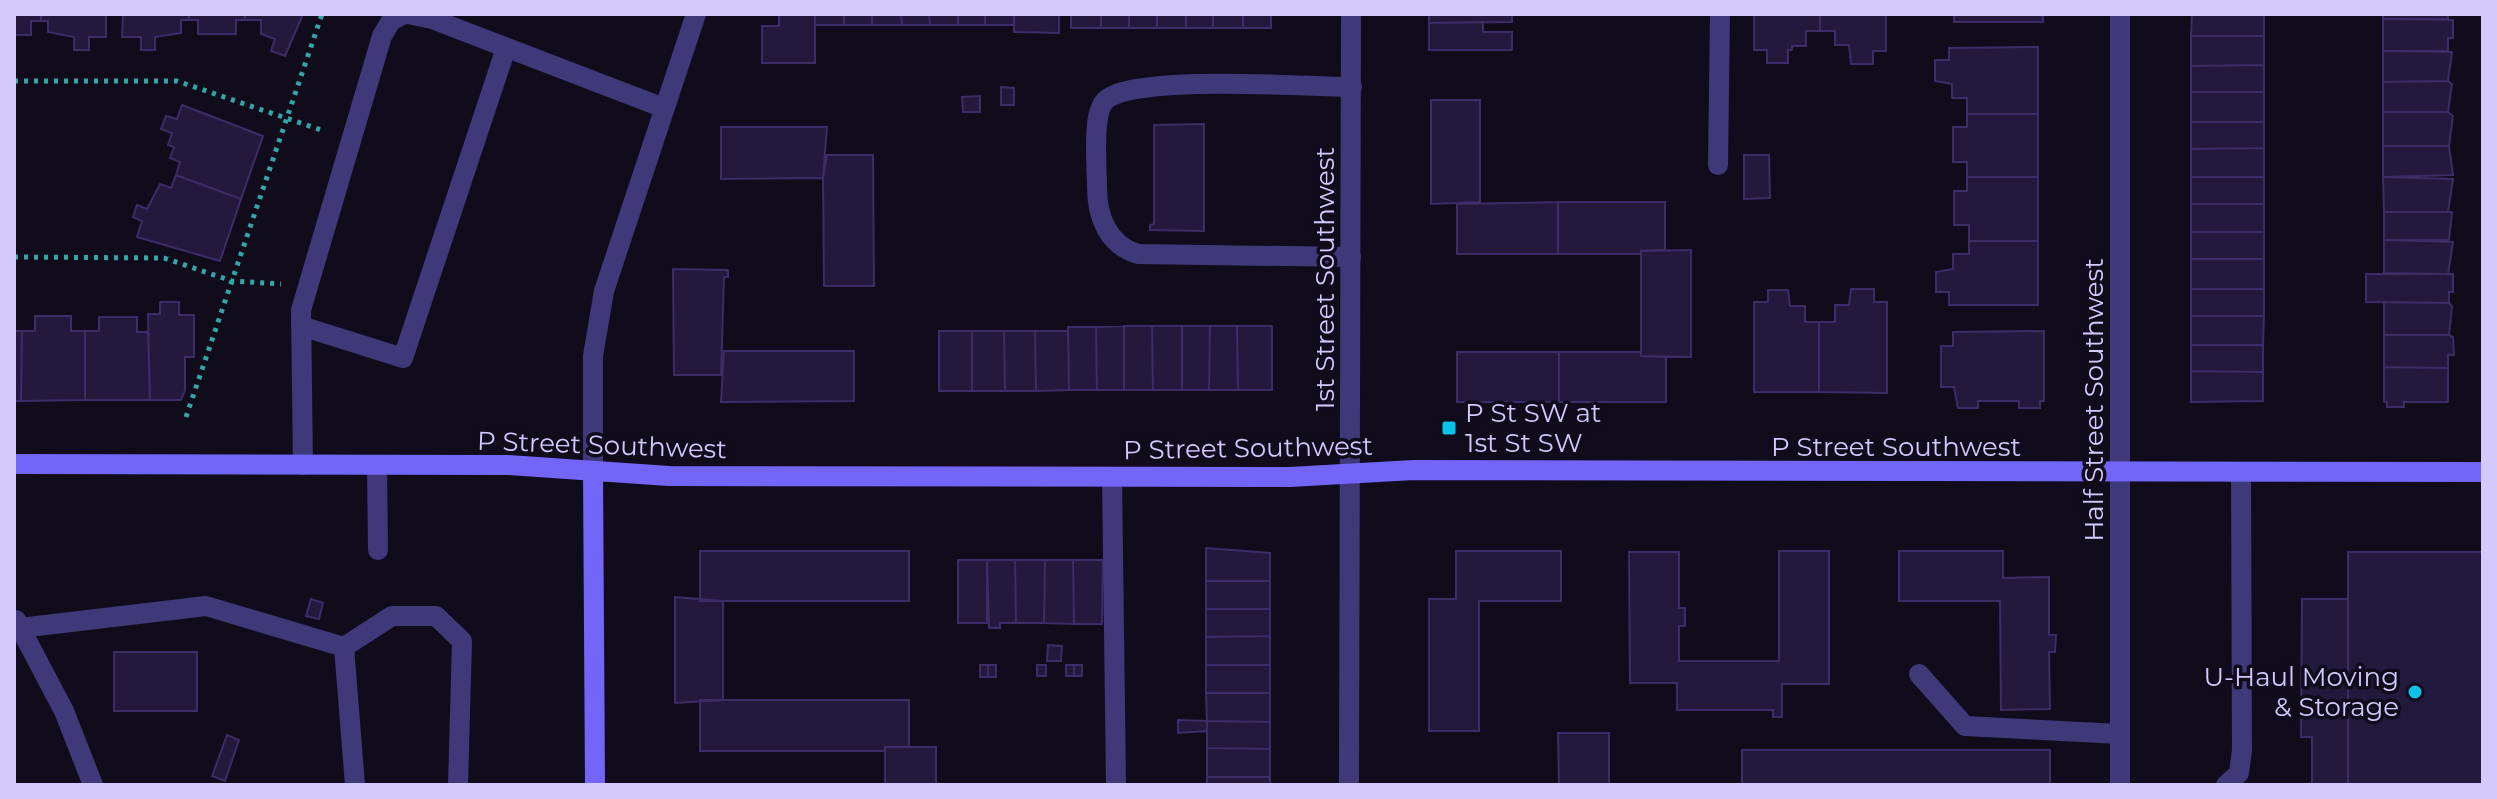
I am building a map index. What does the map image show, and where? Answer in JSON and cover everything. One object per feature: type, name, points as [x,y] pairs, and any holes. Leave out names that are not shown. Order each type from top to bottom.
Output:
[{"type":"street","points":[[303,465],[301,326],[308,285],[382,36],[391,21],[406,14],[432,19],[664,108]]},
{"type":"street","points":[[595,785],[593,356],[601,304],[696,14]]},
{"type":"street","name":"1st Street Southwest","points":[[1349,785],[1351,14]]},
{"type":"street","points":[[1718,165],[1720,14]]},
{"type":"street","name":"Half Street Southwest","points":[[2120,14],[2120,785]]},
{"type":"street","points":[[301,326],[403,358],[506,48]]},
{"type":"street","points":[[1351,257],[1138,254],[1120,248],[1109,235],[1097,201],[1098,120],[1102,103],[1111,95],[1141,86],[1173,84],[1352,87]]},
{"type":"street","name":"P Street Southwest","points":[[14,464],[508,465],[669,476],[1112,477],[1350,474],[1414,470],[2483,472]]},
{"type":"street","points":[[377,465],[378,550]]},
{"type":"street","points":[[2226,785],[2239,773],[2242,750],[2241,472]]},
{"type":"street","points":[[1112,477],[1116,785]]},
{"type":"street","points":[[93,785],[64,711],[17,622],[206,606],[344,647],[392,616],[436,616],[462,641],[458,785]]},
{"type":"street","points":[[344,647],[355,785]]},
{"type":"street","points":[[1919,674],[1965,726],[2120,734]]},
{"type":"path","points":[[186,417],[322,14]]},
{"type":"path","points":[[14,81],[177,81],[351,140]]},
{"type":"path","points":[[14,257],[164,258],[232,281],[308,285]]},
{"type":"building","points":[[14,14],[41,14],[41,21],[31,21],[31,35],[14,35]]},
{"type":"building","points":[[41,14],[106,14],[106,37],[89,37],[89,50],[74,50],[74,37],[48,32],[48,21],[41,21]]},
{"type":"building","points":[[123,14],[189,14],[189,20],[181,20],[181,33],[155,37],[155,50],[141,50],[141,37],[122,37]]},
{"type":"building","points":[[189,14],[245,14],[245,20],[236,20],[236,34],[198,34],[198,20],[189,20]]},
{"type":"building","points":[[245,14],[303,14],[285,56],[271,51],[275,39],[261,34],[261,20],[245,20]]},
{"type":"building","points":[[779,14],[815,14],[815,63],[762,63],[762,26],[779,26]]},
{"type":"building","points":[[815,14],[844,14],[844,25],[815,25]]},
{"type":"building","points":[[844,14],[872,14],[872,25],[844,25]]},
{"type":"building","points":[[872,14],[901,14],[902,25],[872,25]]},
{"type":"building","points":[[901,14],[929,14],[930,25],[902,25]]},
{"type":"building","points":[[929,14],[958,14],[958,25],[930,25]]},
{"type":"building","points":[[958,14],[985,14],[985,25],[958,25]]},
{"type":"building","points":[[985,14],[1014,14],[1014,25],[985,25]]},
{"type":"building","points":[[1014,14],[1059,14],[1059,33],[1014,32]]},
{"type":"building","points":[[1071,14],[1101,14],[1101,28],[1071,28]]},
{"type":"building","points":[[1101,14],[1129,14],[1129,28],[1101,28]]},
{"type":"building","points":[[1129,14],[1157,14],[1157,28],[1129,28]]},
{"type":"building","points":[[1157,14],[1186,14],[1186,28],[1157,28]]},
{"type":"building","points":[[1186,14],[1213,14],[1213,28],[1186,28]]},
{"type":"building","points":[[1213,14],[1243,14],[1243,28],[1213,28]]},
{"type":"building","points":[[1243,14],[1271,14],[1271,28],[1243,28]]},
{"type":"building","points":[[1429,14],[1512,14],[1512,22],[1429,23]]},
{"type":"building","points":[[1754,14],[1820,14],[1820,31],[1806,31],[1806,46],[1792,46],[1792,50],[1788,50],[1788,63],[1767,63],[1767,50],[1754,50]]},
{"type":"building","points":[[1820,14],[1886,14],[1886,51],[1873,51],[1873,64],[1851,64],[1849,45],[1835,45],[1835,31],[1820,31]]},
{"type":"building","points":[[1954,14],[2043,14],[2043,22],[1954,22]]},
{"type":"building","points":[[2192,14],[2264,14],[2264,36],[2191,36]]},
{"type":"building","points":[[2383,14],[2448,14],[2448,19],[2383,19]]},
{"type":"building","points":[[2383,19],[2453,20],[2453,38],[2448,38],[2448,51],[2383,51]]},
{"type":"building","points":[[1483,22],[1483,32],[1512,32],[1512,50],[1429,50],[1429,23]]},
{"type":"building","points":[[2191,36],[2264,36],[2264,65],[2191,66]]},
{"type":"building","points":[[2038,47],[2038,114],[1967,114],[1967,98],[1952,98],[1952,84],[1935,81],[1935,60],[1949,60],[1949,48]]},
{"type":"building","points":[[2383,51],[2452,52],[2448,81],[2383,82]]},
{"type":"building","points":[[2264,65],[2264,92],[2191,92],[2191,66]]},
{"type":"building","points":[[2448,81],[2452,84],[2448,112],[2383,112],[2383,82]]},
{"type":"building","points":[[1001,87],[1014,88],[1014,105],[1001,105]]},
{"type":"building","points":[[2191,92],[2264,92],[2264,122],[2191,122]]},
{"type":"building","points":[[980,96],[980,112],[963,112],[962,97]]},
{"type":"building","points":[[1431,100],[1480,100],[1480,202],[1431,204]]},
{"type":"building","points":[[182,105],[263,136],[241,199],[176,175],[180,162],[170,158],[174,147],[168,145],[172,133],[161,129],[166,116],[177,119]]},
{"type":"building","points":[[2383,112],[2448,112],[2453,116],[2449,146],[2383,146]]},
{"type":"building","points":[[1967,114],[2038,114],[2038,177],[1967,177],[1967,162],[1953,162],[1953,127],[1967,127]]},
{"type":"building","points":[[2191,122],[2264,122],[2264,148],[2191,149]]},
{"type":"building","points":[[1204,124],[1204,231],[1150,230],[1150,225],[1154,224],[1154,125]]},
{"type":"building","points":[[721,127],[827,127],[823,178],[721,179]]},
{"type":"building","points":[[2383,146],[2449,146],[2453,175],[2383,177]]},
{"type":"building","points":[[2264,148],[2264,177],[2191,177],[2191,149]]},
{"type":"building","points":[[827,155],[873,155],[874,286],[824,286],[823,178]]},
{"type":"building","points":[[1744,155],[1769,155],[1770,198],[1744,199]]},
{"type":"building","points":[[176,175],[241,199],[220,261],[137,237],[142,221],[133,217],[137,205],[147,209],[160,184],[171,188]]},
{"type":"building","points":[[1967,177],[2038,177],[2038,241],[1969,241],[1969,225],[1954,225],[1954,191],[1967,191]]},
{"type":"building","points":[[2191,177],[2264,177],[2264,204],[2191,204]]},
{"type":"building","points":[[2383,177],[2453,179],[2448,212],[2384,212]]},
{"type":"building","points":[[1558,202],[1558,254],[1457,254],[1457,204]]},
{"type":"building","points":[[1558,202],[1665,202],[1665,250],[1641,251],[1641,254],[1558,254]]},
{"type":"building","points":[[2191,204],[2264,204],[2264,232],[2191,232]]},
{"type":"building","points":[[2384,212],[2452,212],[2449,240],[2384,240]]},
{"type":"building","points":[[2191,232],[2264,232],[2264,259],[2191,259]]},
{"type":"building","points":[[2384,240],[2453,242],[2448,274],[2384,273]]},
{"type":"building","points":[[1969,241],[2038,241],[2038,305],[1949,305],[1949,292],[1936,292],[1936,272],[1953,269],[1953,254],[1969,254]]},
{"type":"building","points":[[1691,250],[1691,357],[1641,356],[1641,251]]},
{"type":"building","points":[[2191,259],[2264,259],[2264,289],[2191,289]]},
{"type":"building","points":[[673,269],[728,270],[728,277],[724,277],[721,375],[674,375]]},
{"type":"building","points":[[2366,274],[2453,274],[2453,292],[2449,292],[2449,303],[2366,302]]},
{"type":"building","points":[[1851,289],[1874,289],[1874,302],[1887,302],[1887,393],[1819,392],[1819,322],[1835,322],[1835,305],[1849,305]]},
{"type":"building","points":[[2191,289],[2264,289],[2264,316],[2191,316]]},
{"type":"building","points":[[1768,290],[1788,290],[1790,306],[1805,306],[1805,322],[1819,322],[1819,392],[1754,392],[1754,302],[1768,302]]},
{"type":"building","points":[[160,302],[179,302],[179,315],[194,315],[194,357],[185,357],[185,390],[181,400],[150,400],[148,314],[160,314]]},
{"type":"building","points":[[2384,302],[2449,303],[2452,306],[2449,335],[2384,335]]},
{"type":"building","points":[[35,316],[71,316],[71,331],[85,331],[85,400],[21,401],[22,331],[35,331]]},
{"type":"building","points":[[2191,316],[2264,316],[2263,345],[2191,345]]},
{"type":"building","points":[[99,317],[137,317],[137,332],[148,332],[150,400],[85,400],[85,331],[99,331]]},
{"type":"building","points":[[1124,326],[1124,390],[1097,390],[1096,327]]},
{"type":"building","points":[[1124,326],[1152,326],[1153,390],[1124,390]]},
{"type":"building","points":[[1152,326],[1182,326],[1182,390],[1153,390]]},
{"type":"building","points":[[1182,326],[1210,326],[1209,390],[1182,390]]},
{"type":"building","points":[[1210,326],[1237,326],[1238,390],[1209,390]]},
{"type":"building","points":[[1237,326],[1272,326],[1272,390],[1238,390]]},
{"type":"building","points":[[1068,327],[1096,327],[1097,390],[1069,390]]},
{"type":"building","points":[[14,331],[22,331],[21,401],[14,401]]},
{"type":"building","points":[[939,331],[972,331],[972,391],[939,391]]},
{"type":"building","points":[[972,331],[1004,331],[1005,391],[972,391]]},
{"type":"building","points":[[1004,331],[1035,331],[1036,391],[1005,391]]},
{"type":"building","points":[[1035,331],[1068,331],[1069,390],[1036,391]]},
{"type":"building","points":[[2044,331],[2044,401],[2040,401],[2040,408],[2019,408],[2019,401],[1978,401],[1978,408],[1958,408],[1954,387],[1941,387],[1941,346],[1953,346],[1953,332]]},
{"type":"building","points":[[2384,335],[2449,335],[2453,337],[2454,355],[2448,355],[2448,368],[2384,367]]},
{"type":"building","points":[[2191,345],[2263,345],[2263,372],[2191,371]]},
{"type":"building","points":[[724,351],[854,351],[854,401],[721,402]]},
{"type":"building","points":[[1457,352],[1559,352],[1559,402],[1457,402]]},
{"type":"building","points":[[1559,352],[1641,352],[1641,356],[1666,357],[1666,402],[1559,402]]},
{"type":"building","points":[[2384,367],[2448,368],[2448,402],[2404,402],[2404,407],[2387,407],[2387,402],[2384,402]]},
{"type":"building","points":[[2191,371],[2263,372],[2263,401],[2191,402]]},
{"type":"building","points":[[1206,548],[1270,553],[1270,581],[1206,581]]},
{"type":"building","points":[[700,551],[909,551],[909,601],[700,601]]},
{"type":"building","points":[[1456,551],[1561,551],[1561,601],[1479,601],[1479,731],[1429,731],[1429,599],[1456,599]]},
{"type":"building","points":[[1779,551],[1829,551],[1829,684],[1782,684],[1782,717],[1773,717],[1773,710],[1677,710],[1677,683],[1630,683],[1629,552],[1679,552],[1679,608],[1685,608],[1685,626],[1679,626],[1679,661],[1779,661]]},
{"type":"building","points":[[1899,551],[2003,551],[2003,578],[2049,577],[2049,635],[2056,635],[2055,652],[2049,652],[2050,709],[2001,710],[2000,601],[1899,601]]},
{"type":"building","name":"U-Haul Moving & Storage","points":[[2348,552],[2483,552],[2483,785],[2348,785]]},
{"type":"building","points":[[958,560],[987,560],[987,623],[958,623]]},
{"type":"building","points":[[987,560],[1015,560],[1016,623],[1000,623],[1000,628],[989,628]]},
{"type":"building","points":[[1015,560],[1045,560],[1044,623],[1016,623]]},
{"type":"building","points":[[1045,560],[1073,560],[1074,624],[1044,623]]},
{"type":"building","points":[[1073,560],[1103,560],[1102,624],[1074,624]]},
{"type":"building","points":[[1206,581],[1270,581],[1270,609],[1206,609]]},
{"type":"building","points":[[675,597],[723,601],[723,700],[675,703]]},
{"type":"building","points":[[311,599],[323,603],[319,619],[306,616]]},
{"type":"building","points":[[2302,599],[2348,599],[2348,785],[2312,785],[2312,737],[2301,737]]},
{"type":"building","points":[[1206,609],[1270,609],[1270,636],[1206,637]]},
{"type":"building","points":[[1270,636],[1270,665],[1206,665],[1206,637]]},
{"type":"building","points":[[1048,645],[1062,646],[1061,661],[1047,661]]},
{"type":"building","points":[[114,652],[197,652],[197,711],[114,711]]},
{"type":"building","points":[[980,665],[988,665],[988,677],[980,677]]},
{"type":"building","points":[[988,665],[996,665],[996,677],[988,677]]},
{"type":"building","points":[[1037,665],[1046,665],[1046,676],[1037,676]]},
{"type":"building","points":[[1066,665],[1074,665],[1074,676],[1066,676]]},
{"type":"building","points":[[1074,665],[1082,665],[1082,676],[1074,676]]},
{"type":"building","points":[[1206,665],[1270,665],[1270,693],[1206,693]]},
{"type":"building","points":[[1206,693],[1270,693],[1270,722],[1207,721]]},
{"type":"building","points":[[700,700],[909,700],[909,747],[885,747],[885,751],[700,751]]},
{"type":"building","points":[[1178,720],[1207,721],[1207,731],[1178,733]]},
{"type":"building","points":[[1207,721],[1270,722],[1270,749],[1207,748]]},
{"type":"building","points":[[1558,733],[1609,733],[1609,785],[1559,785]]},
{"type":"building","points":[[227,735],[239,740],[225,781],[212,776]]},
{"type":"building","points":[[885,747],[936,747],[936,785],[885,785]]},
{"type":"building","points":[[1207,748],[1270,749],[1270,777],[1207,777]]},
{"type":"building","points":[[1742,750],[2050,750],[2050,785],[1742,785]]},
{"type":"building","points":[[1207,777],[1270,777],[1270,785],[1207,785]]},
{"type":"place","name":"P St SW at 1st St SW","points":[[1449,428]]},
{"type":"place","name":"U-Haul Moving & Storage","points":[[2415,692]]}]
